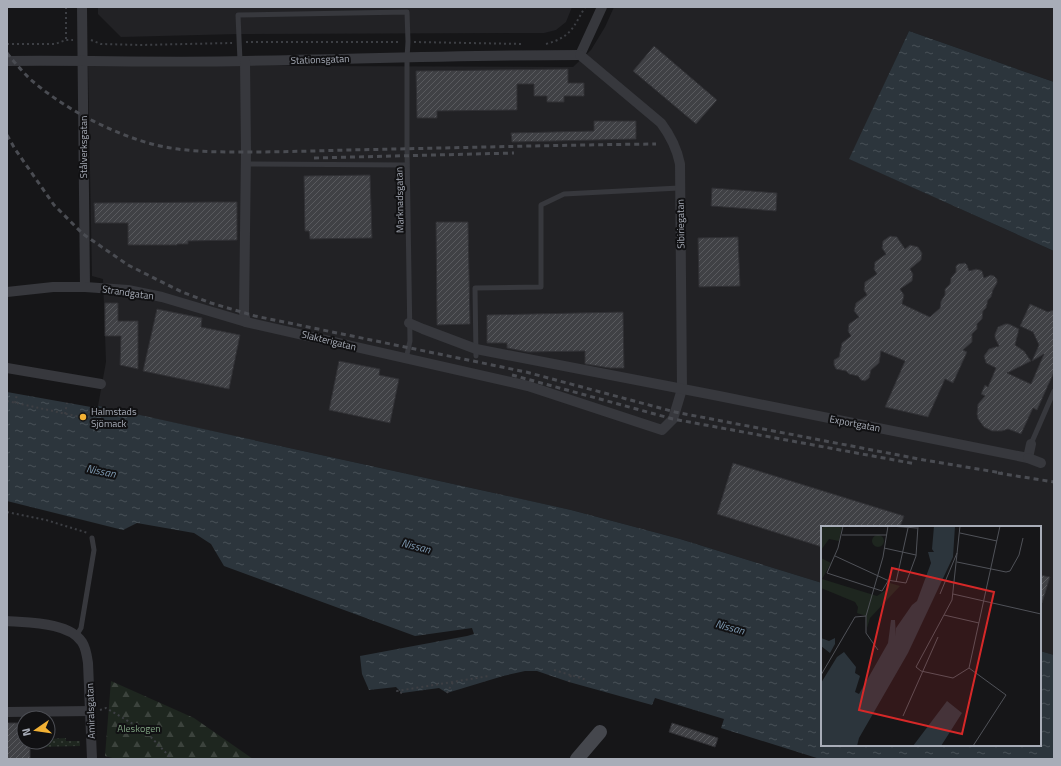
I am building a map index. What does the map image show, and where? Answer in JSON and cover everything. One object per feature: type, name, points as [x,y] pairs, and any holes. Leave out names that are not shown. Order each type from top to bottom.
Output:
[{"type":"street","name":"Stålverksgatan","points":[[82,7],[85,287]]},
{"type":"street","points":[[580,55],[602,7]]},
{"type":"street","name":"Stationsgatan","points":[[7,61],[243,61],[376,57],[407,58],[580,55]]},
{"type":"street","name":"Sibiriegatan","points":[[580,55],[654,117],[667,131],[678,155],[680,164],[679,188],[682,389],[673,419],[662,430]]},
{"type":"street","points":[[243,61],[246,164],[244,313],[246,322]]},
{"type":"street","name":"Strandgatan","points":[[7,292],[53,287],[85,287],[128,290],[156,296],[246,322]]},
{"type":"street","name":"Slakterigatan","points":[[246,322],[528,386],[662,430]]},
{"type":"street","name":"Exportgatan","points":[[409,323],[476,353],[682,389],[1028,458],[1041,462]]},
{"type":"street","points":[[7,368],[102,384]]},
{"type":"street","points":[[1028,458],[1031,444]]},
{"type":"street","points":[[7,620],[57,626],[76,636]]},
{"type":"street","name":"Amiralsgatan","points":[[76,636],[82,642],[86,650],[88,663],[92,759]]},
{"type":"street","points":[[7,712],[91,712]]},
{"type":"street","points":[[577,759],[600,732]]},
{"type":"lane","name":"Marknadsgatan","points":[[240,42],[238,15],[408,12],[407,165],[410,341],[406,359]]},
{"type":"lane","points":[[240,42],[243,61]]},
{"type":"lane","points":[[246,164],[407,165]]},
{"type":"lane","points":[[476,353],[475,288],[541,287],[541,205],[564,194],[679,188]]},
{"type":"lane","points":[[1031,444],[1054,391]]},
{"type":"lane","points":[[76,636],[81,628],[94,550],[92,538]]},
{"type":"path","points":[[66,7],[66,40]]},
{"type":"path","points":[[539,44],[547,44],[569,34],[585,7]]},
{"type":"path","points":[[7,44],[55,44],[66,40],[82,39],[93,40],[101,44],[140,45],[240,42],[524,44]]},
{"type":"path","points":[[15,403],[17,394]]},
{"type":"path","points":[[7,401],[94,420]]},
{"type":"path","points":[[65,414],[67,403]]},
{"type":"path","points":[[88,418],[91,407]]},
{"type":"path","points":[[7,512],[46,520],[87,532],[92,538]]},
{"type":"path","points":[[554,670],[587,680]]},
{"type":"path","points":[[569,682],[571,675]]},
{"type":"path","points":[[402,693],[397,691],[489,676]]},
{"type":"path","points":[[447,693],[453,682]]},
{"type":"path","points":[[91,712],[106,708],[145,731],[172,759]]},
{"type":"shaded area","points":[[98,7],[572,7],[566,22],[556,30],[544,33],[239,34],[121,37],[98,14]]},
{"type":"shaded area","points":[[614,7],[1054,7],[1054,82],[909,31],[850,159],[1054,251],[1054,655],[1041,651],[1041,526],[821,526],[821,583],[680,539],[571,510],[98,406],[106,362],[103,279],[92,276],[88,65],[573,67],[591,50],[605,27]]},
{"type":"green space","name":"Aleskogen","points":[[111,681],[194,718],[253,759],[116,759],[105,756]]},
{"type":"green space","points":[[66,738],[66,741],[80,741],[80,746],[56,747],[56,739]]},
{"type":"water","points":[[909,31],[1054,82],[1054,251],[849,159]]},
{"type":"water","name":"Nissan","points":[[7,392],[91,407],[99,406],[571,510],[680,539],[821,583],[821,746],[1041,746],[1041,651],[1054,655],[1054,759],[820,759],[721,728],[724,719],[655,698],[652,705],[569,682],[537,671],[525,671],[503,676],[447,693],[439,688],[402,693],[396,687],[369,690],[362,674],[360,656],[467,636],[474,634],[472,628],[415,636],[224,566],[211,544],[194,533],[137,523],[123,530],[7,501]]},
{"type":"building","points":[[654,46],[717,100],[696,124],[633,71]]},
{"type":"building","points":[[568,69],[568,83],[584,83],[584,96],[564,96],[564,102],[547,102],[547,96],[534,96],[534,84],[517,84],[517,110],[437,111],[437,118],[417,118],[416,71]]},
{"type":"building","points":[[594,121],[636,121],[636,139],[512,142],[511,133],[594,131]]},
{"type":"building","points":[[370,175],[372,238],[310,239],[309,231],[305,231],[304,176]]},
{"type":"building","points":[[712,188],[777,193],[776,211],[711,206]]},
{"type":"building","points":[[237,202],[237,240],[188,241],[188,244],[177,245],[128,245],[128,223],[95,223],[94,203]]},
{"type":"building","points":[[436,222],[468,222],[470,324],[437,325]]},
{"type":"building","points":[[890,236],[897,237],[905,249],[910,245],[918,247],[922,253],[921,260],[910,269],[913,274],[912,281],[900,289],[904,295],[902,304],[930,317],[940,308],[941,301],[945,295],[945,289],[950,284],[951,278],[956,272],[956,266],[958,264],[965,263],[969,271],[976,269],[982,271],[984,278],[991,275],[997,279],[997,283],[991,297],[983,311],[982,319],[977,324],[977,329],[972,334],[972,342],[963,350],[967,352],[953,383],[945,379],[928,417],[885,407],[905,361],[881,351],[879,363],[871,370],[869,378],[865,381],[861,380],[858,376],[849,374],[846,371],[836,369],[834,365],[834,360],[839,357],[842,343],[851,336],[848,331],[849,324],[859,317],[854,311],[856,303],[867,295],[864,290],[865,282],[877,274],[874,269],[875,262],[886,254],[882,248],[883,241]]},
{"type":"building","points":[[738,237],[740,286],[699,287],[698,238]]},
{"type":"building","points":[[105,303],[118,303],[118,321],[138,321],[138,369],[120,365],[121,336],[105,336]]},
{"type":"building","points":[[1030,304],[1048,312],[1054,310],[1054,372],[1037,410],[1033,408],[1021,434],[1008,429],[1002,431],[992,431],[984,427],[978,419],[977,414],[978,404],[985,396],[981,394],[985,385],[988,387],[996,368],[986,363],[984,356],[989,349],[999,346],[995,338],[998,327],[1009,324],[1019,329],[1015,345],[1024,351],[1031,361],[1007,373],[1031,384],[1044,354],[1032,361],[1039,345],[1033,332],[1020,326]]},
{"type":"building","points":[[157,309],[202,318],[201,327],[240,335],[229,389],[143,371]]},
{"type":"building","points":[[623,312],[624,368],[610,368],[585,364],[585,351],[528,352],[507,348],[507,343],[487,343],[487,315]]},
{"type":"building","points":[[339,361],[380,369],[379,375],[399,379],[390,423],[329,410]]},
{"type":"building","points":[[733,463],[904,516],[900,526],[821,526],[821,547],[717,514]]},
{"type":"building","points":[[1041,575],[1050,577],[1041,603]]},
{"type":"building","points":[[7,723],[16,723],[16,750],[30,750],[30,759],[7,759]]},
{"type":"building","points":[[672,723],[718,738],[715,747],[669,732]]},
{"type":"railway","points":[[7,53],[30,79],[43,90],[89,119],[139,140],[178,149],[211,152],[270,152],[656,144]]},
{"type":"railway","points":[[7,135],[54,205],[83,234],[128,265],[182,292],[211,303],[255,316],[526,372],[675,412],[924,460],[1002,473]]},
{"type":"railway","points":[[314,158],[514,153]]},
{"type":"railway","points":[[512,375],[673,419],[916,464]]},
{"type":"railway","points":[[998,473],[1054,482]]},
{"type":"place","name":"Halmstads Sjömack","points":[[83,417]]}]
